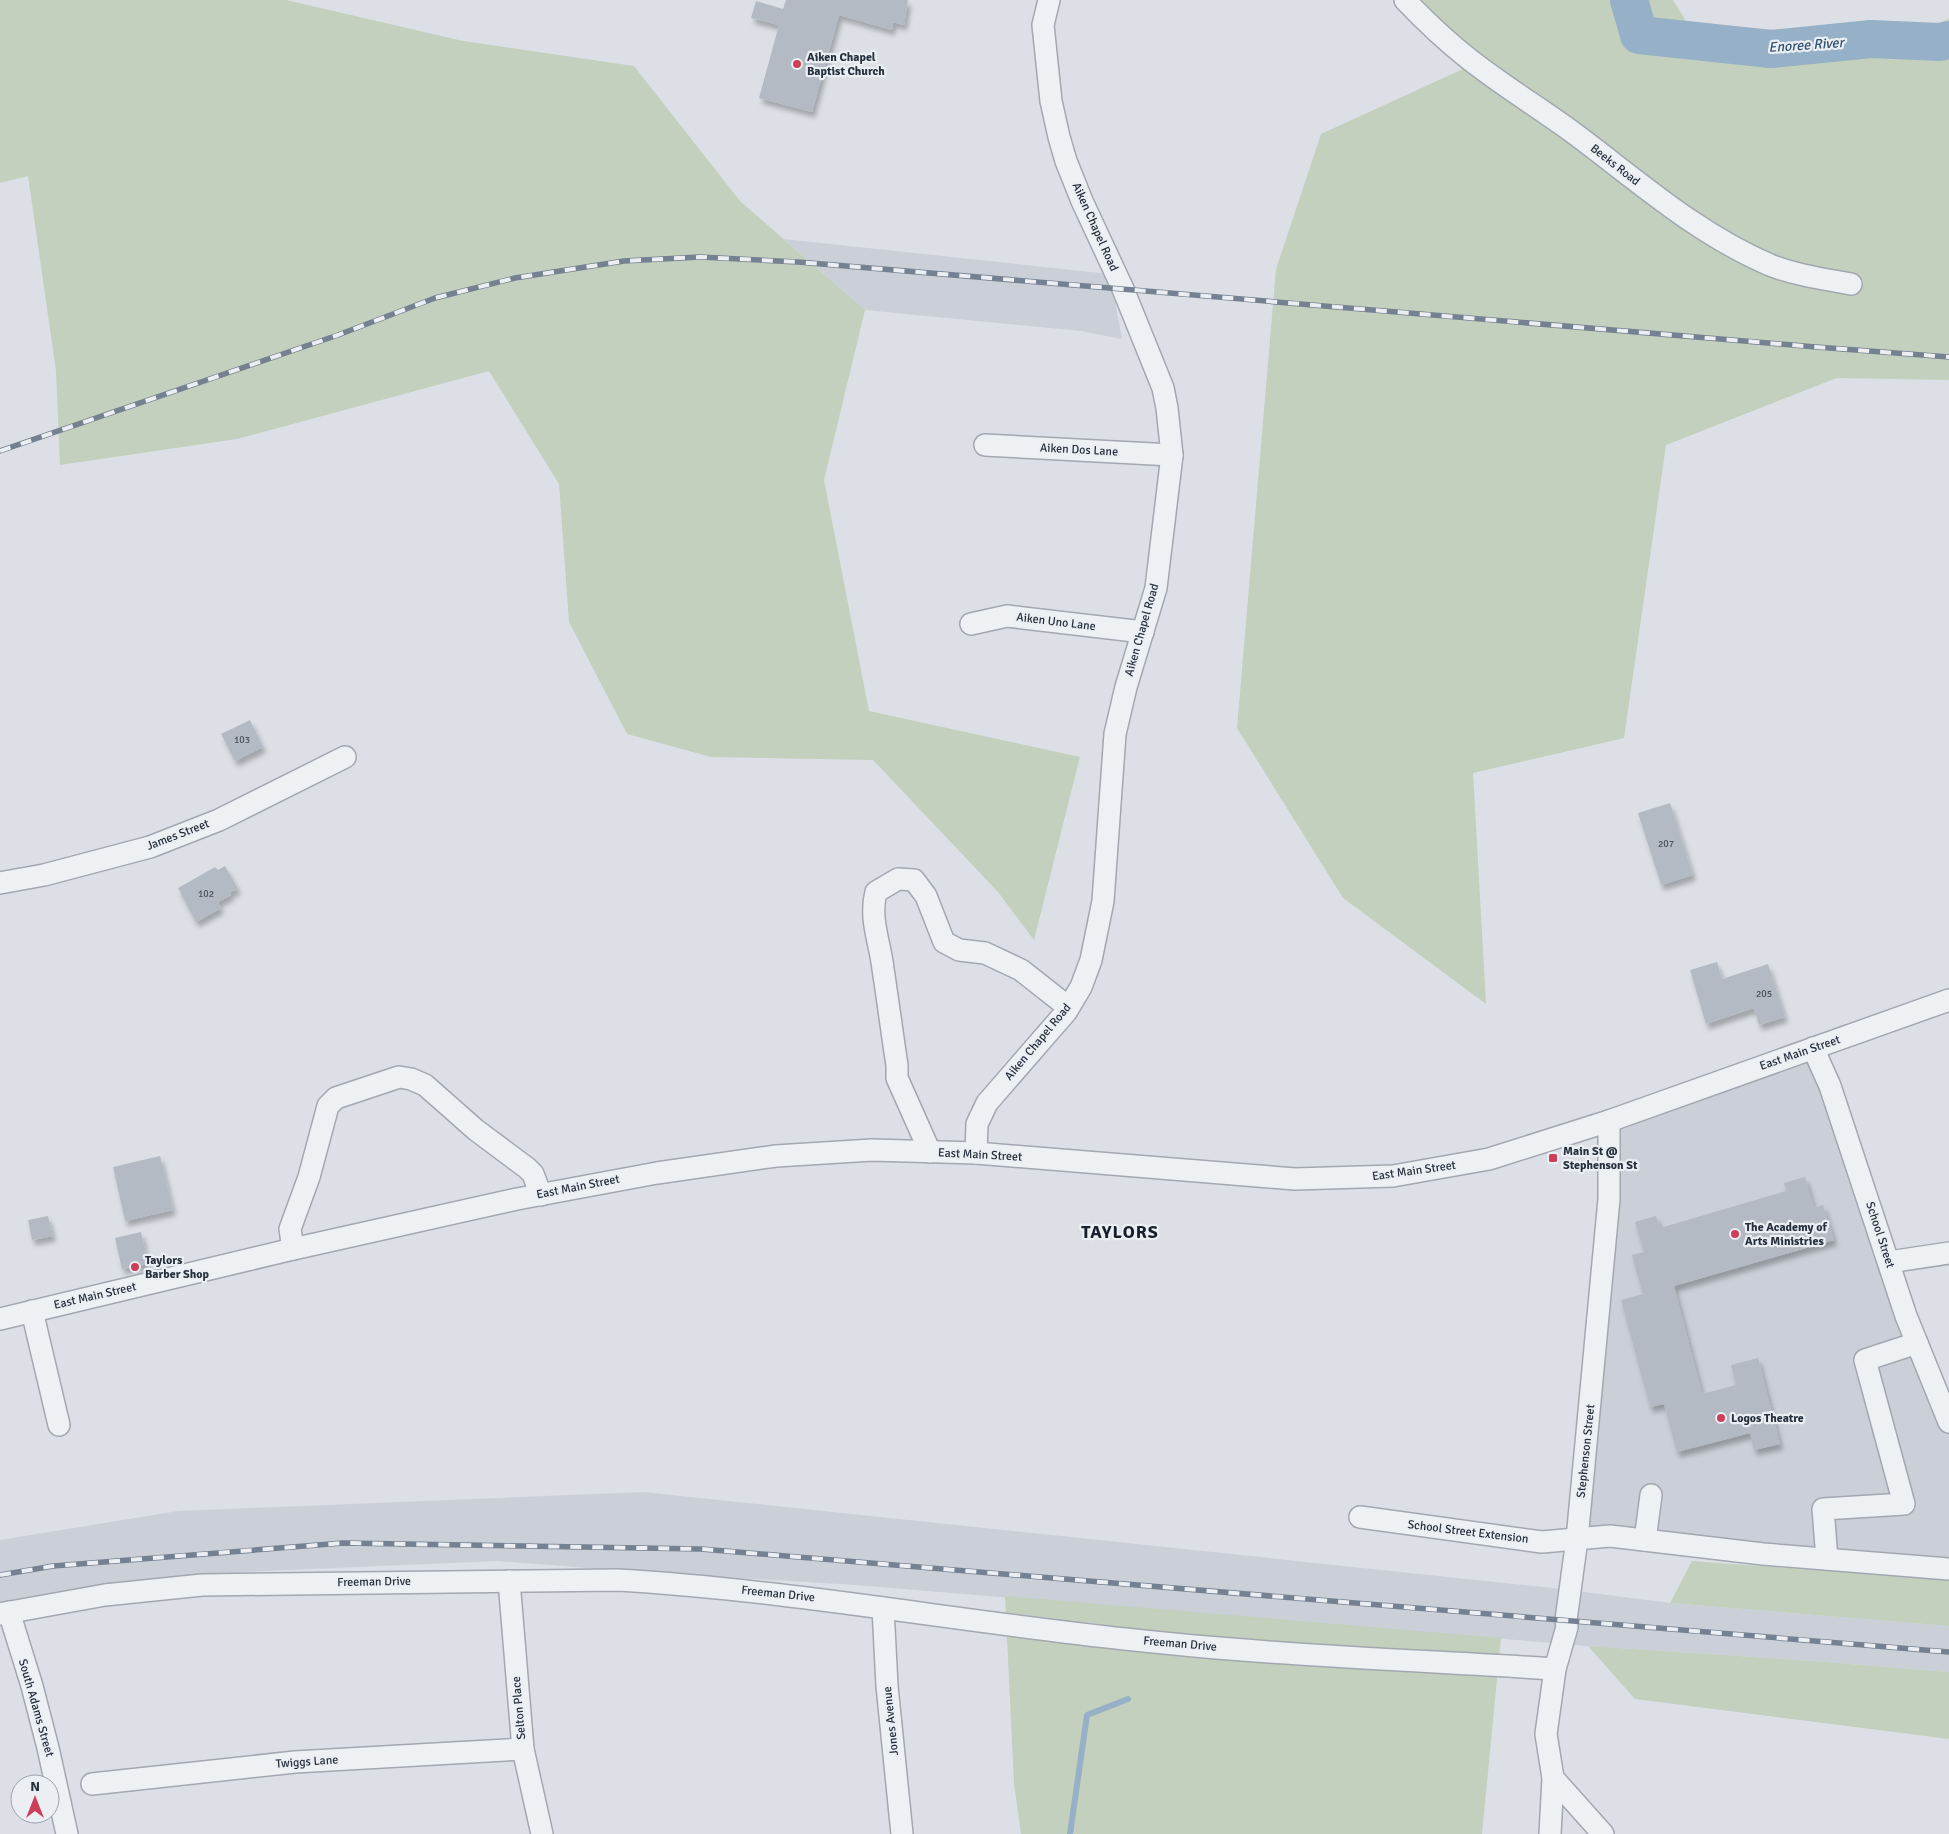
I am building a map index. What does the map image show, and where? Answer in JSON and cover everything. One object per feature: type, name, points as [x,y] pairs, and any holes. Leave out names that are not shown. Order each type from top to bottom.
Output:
[{"type":"street","points":[[1033,0],[1043,25]]},
{"type":"street","name":"Aiken Chapel Road","points":[[976,1153],[977,1124],[987,1104],[1068,1007],[1080,987],[1091,960],[1097,935],[1107,851],[1115,734],[1124,696],[1156,588],[1172,455],[1163,388],[1124,289],[1082,201],[1066,161],[1059,137],[1051,102],[1043,25],[1049,0]]},
{"type":"street","name":"Beeks Road","points":[[1405,0],[1433,28],[1469,59],[1571,131],[1674,210],[1704,230],[1742,252],[1771,265],[1808,276],[1851,284]]},
{"type":"street","name":"Aiken Dos Lane","points":[[985,445],[1172,455]]},
{"type":"street","name":"Aiken Uno Lane","points":[[970,624],[1007,616],[1143,632]]},
{"type":"street","name":"James Street","points":[[0,883],[44,875],[150,847],[219,820],[345,757]]},
{"type":"street","points":[[930,1152],[897,1078],[897,1065],[883,966],[875,931],[872,906],[876,892],[898,879],[914,880],[926,896],[944,942],[959,950],[985,952],[1021,970],[1068,1007]]},
{"type":"street","name":"East Main Street","points":[[0,1319],[293,1249],[540,1195],[657,1173],[776,1156],[872,1150],[976,1153],[1295,1179],[1393,1176],[1489,1159],[1609,1120],[1949,1000]]},
{"type":"street","name":"School Street","points":[[1813,1048],[1830,1086],[1906,1316],[1949,1422]]},
{"type":"street","points":[[293,1249],[290,1229],[308,1177],[328,1106],[336,1098],[399,1077],[411,1079],[425,1085],[476,1130],[527,1168],[533,1174],[540,1195]]},
{"type":"street","name":"Stephenson Street","points":[[1554,1778],[1546,1734],[1555,1669],[1567,1626],[1566,1620],[1577,1539],[1597,1344],[1609,1199],[1609,1120]]},
{"type":"street","points":[[1889,1262],[1949,1253]]},
{"type":"street","points":[[32,1312],[59,1425]]},
{"type":"street","points":[[1827,1559],[1823,1509],[1904,1504],[1865,1360],[1917,1343]]},
{"type":"street","points":[[1645,1540],[1652,1495]]},
{"type":"street","name":"School Street Extension","points":[[1360,1517],[1542,1542],[1577,1539]]},
{"type":"street","points":[[1577,1539],[1610,1536],[1827,1559],[1949,1569]]},
{"type":"street","name":"Freeman Drive","points":[[5,1613],[105,1595],[202,1586],[618,1580],[681,1584],[824,1599],[1126,1639],[1280,1652],[1555,1669]]},
{"type":"street","name":"Selton Place","points":[[509,1581],[523,1749],[542,1834]]},
{"type":"street","name":"Jones Avenue","points":[[884,1608],[887,1686],[902,1834]]},
{"type":"street","name":"South Adams Street","points":[[5,1613],[32,1686],[67,1834]]},
{"type":"street","name":"Twiggs Lane","points":[[92,1784],[295,1762],[523,1749]]},
{"type":"street","points":[[1550,1834],[1554,1778]]},
{"type":"street","points":[[1554,1778],[1580,1810],[1603,1834]]},
{"type":"shaded area","points":[[784,239],[1110,274],[1122,339],[1081,331],[865,310]]},
{"type":"shaded area","points":[[1813,1048],[1949,1422],[1949,1569],[1577,1539],[1609,1121]]},
{"type":"shaded area","points":[[643,1492],[1553,1588],[1670,1603],[1949,1626],[1949,1672],[1588,1646],[855,1585],[497,1561],[243,1572],[0,1611],[0,1540],[178,1511]]},
{"type":"green space","points":[[0,0],[286,0],[463,41],[634,66],[740,201],[865,310],[824,480],[869,711],[1080,757],[1034,940],[998,892],[873,760],[711,757],[627,734],[569,622],[559,484],[489,371],[237,439],[60,465],[56,371],[28,176],[0,183]]},
{"type":"green space","points":[[1418,0],[1673,0],[1695,36],[1924,29],[1949,19],[1949,380],[1837,378],[1666,445],[1624,738],[1473,773],[1486,1004],[1343,898],[1237,728],[1276,269],[1321,134],[1476,63]]},
{"type":"green space","points":[[1692,1561],[1949,1580],[1949,1626],[1670,1603]]},
{"type":"green space","points":[[1005,1596],[1501,1638],[1482,1834],[1021,1834],[1014,1784]]},
{"type":"green space","points":[[1588,1646],[1949,1672],[1949,1739],[1635,1699]]},
{"type":"building","name":"Aiken Chapel Baptist Church","points":[[786,0],[908,0],[904,25],[893,22],[892,30],[839,15],[812,112],[759,98],[779,25],[751,18],[756,1],[783,9]]},
{"type":"building","points":[[250,720],[263,747],[235,761],[221,734]]},
{"type":"building","points":[[1670,803],[1693,875],[1661,885],[1638,813]]},
{"type":"building","points":[[225,866],[238,889],[230,892],[231,895],[218,902],[221,908],[196,922],[178,888],[215,867],[218,870]]},
{"type":"building","points":[[1717,962],[1722,979],[1768,964],[1785,1017],[1759,1025],[1754,1008],[1706,1024],[1690,970]]},
{"type":"building","points":[[160,1156],[173,1210],[125,1221],[113,1167]]},
{"type":"building","points":[[1805,1177],[1814,1208],[1823,1205],[1834,1240],[1674,1286],[1702,1394],[1736,1385],[1731,1365],[1758,1358],[1780,1444],[1754,1450],[1750,1433],[1677,1452],[1664,1404],[1650,1407],[1621,1300],[1643,1294],[1632,1255],[1644,1252],[1635,1222],[1656,1216],[1660,1228],[1786,1191],[1784,1183]]},
{"type":"building","points":[[48,1216],[53,1236],[32,1240],[28,1220]]},
{"type":"building","points":[[141,1232],[148,1264],[122,1269],[115,1238]]},
{"type":"waterway","name":"Enoree River","points":[[1629,0],[1639,35],[1771,49],[1871,39],[1940,42],[1949,40]]},
{"type":"waterway","points":[[1070,1834],[1087,1715],[1128,1699]]},
{"type":"railway","points":[[0,451],[338,335],[435,298],[515,278],[624,261],[700,257],[798,262],[1949,357]]},
{"type":"railway","points":[[0,1575],[53,1566],[343,1543],[701,1549],[1949,1652]]},
{"type":"place","name":"Aiken Chapel Baptist Church","points":[[797,64]]},
{"type":"place","name":"Main St @ Stephenson St","points":[[1553,1158]]},
{"type":"place","name":"The Academy of Arts Ministries","points":[[1735,1234]]},
{"type":"place","name":"Taylors Barber Shop","points":[[135,1267]]},
{"type":"place","name":"Logos Theatre","points":[[1721,1418]]},
{"type":"district","name":"TAYLORS","points":[[1120,1232]]}]
